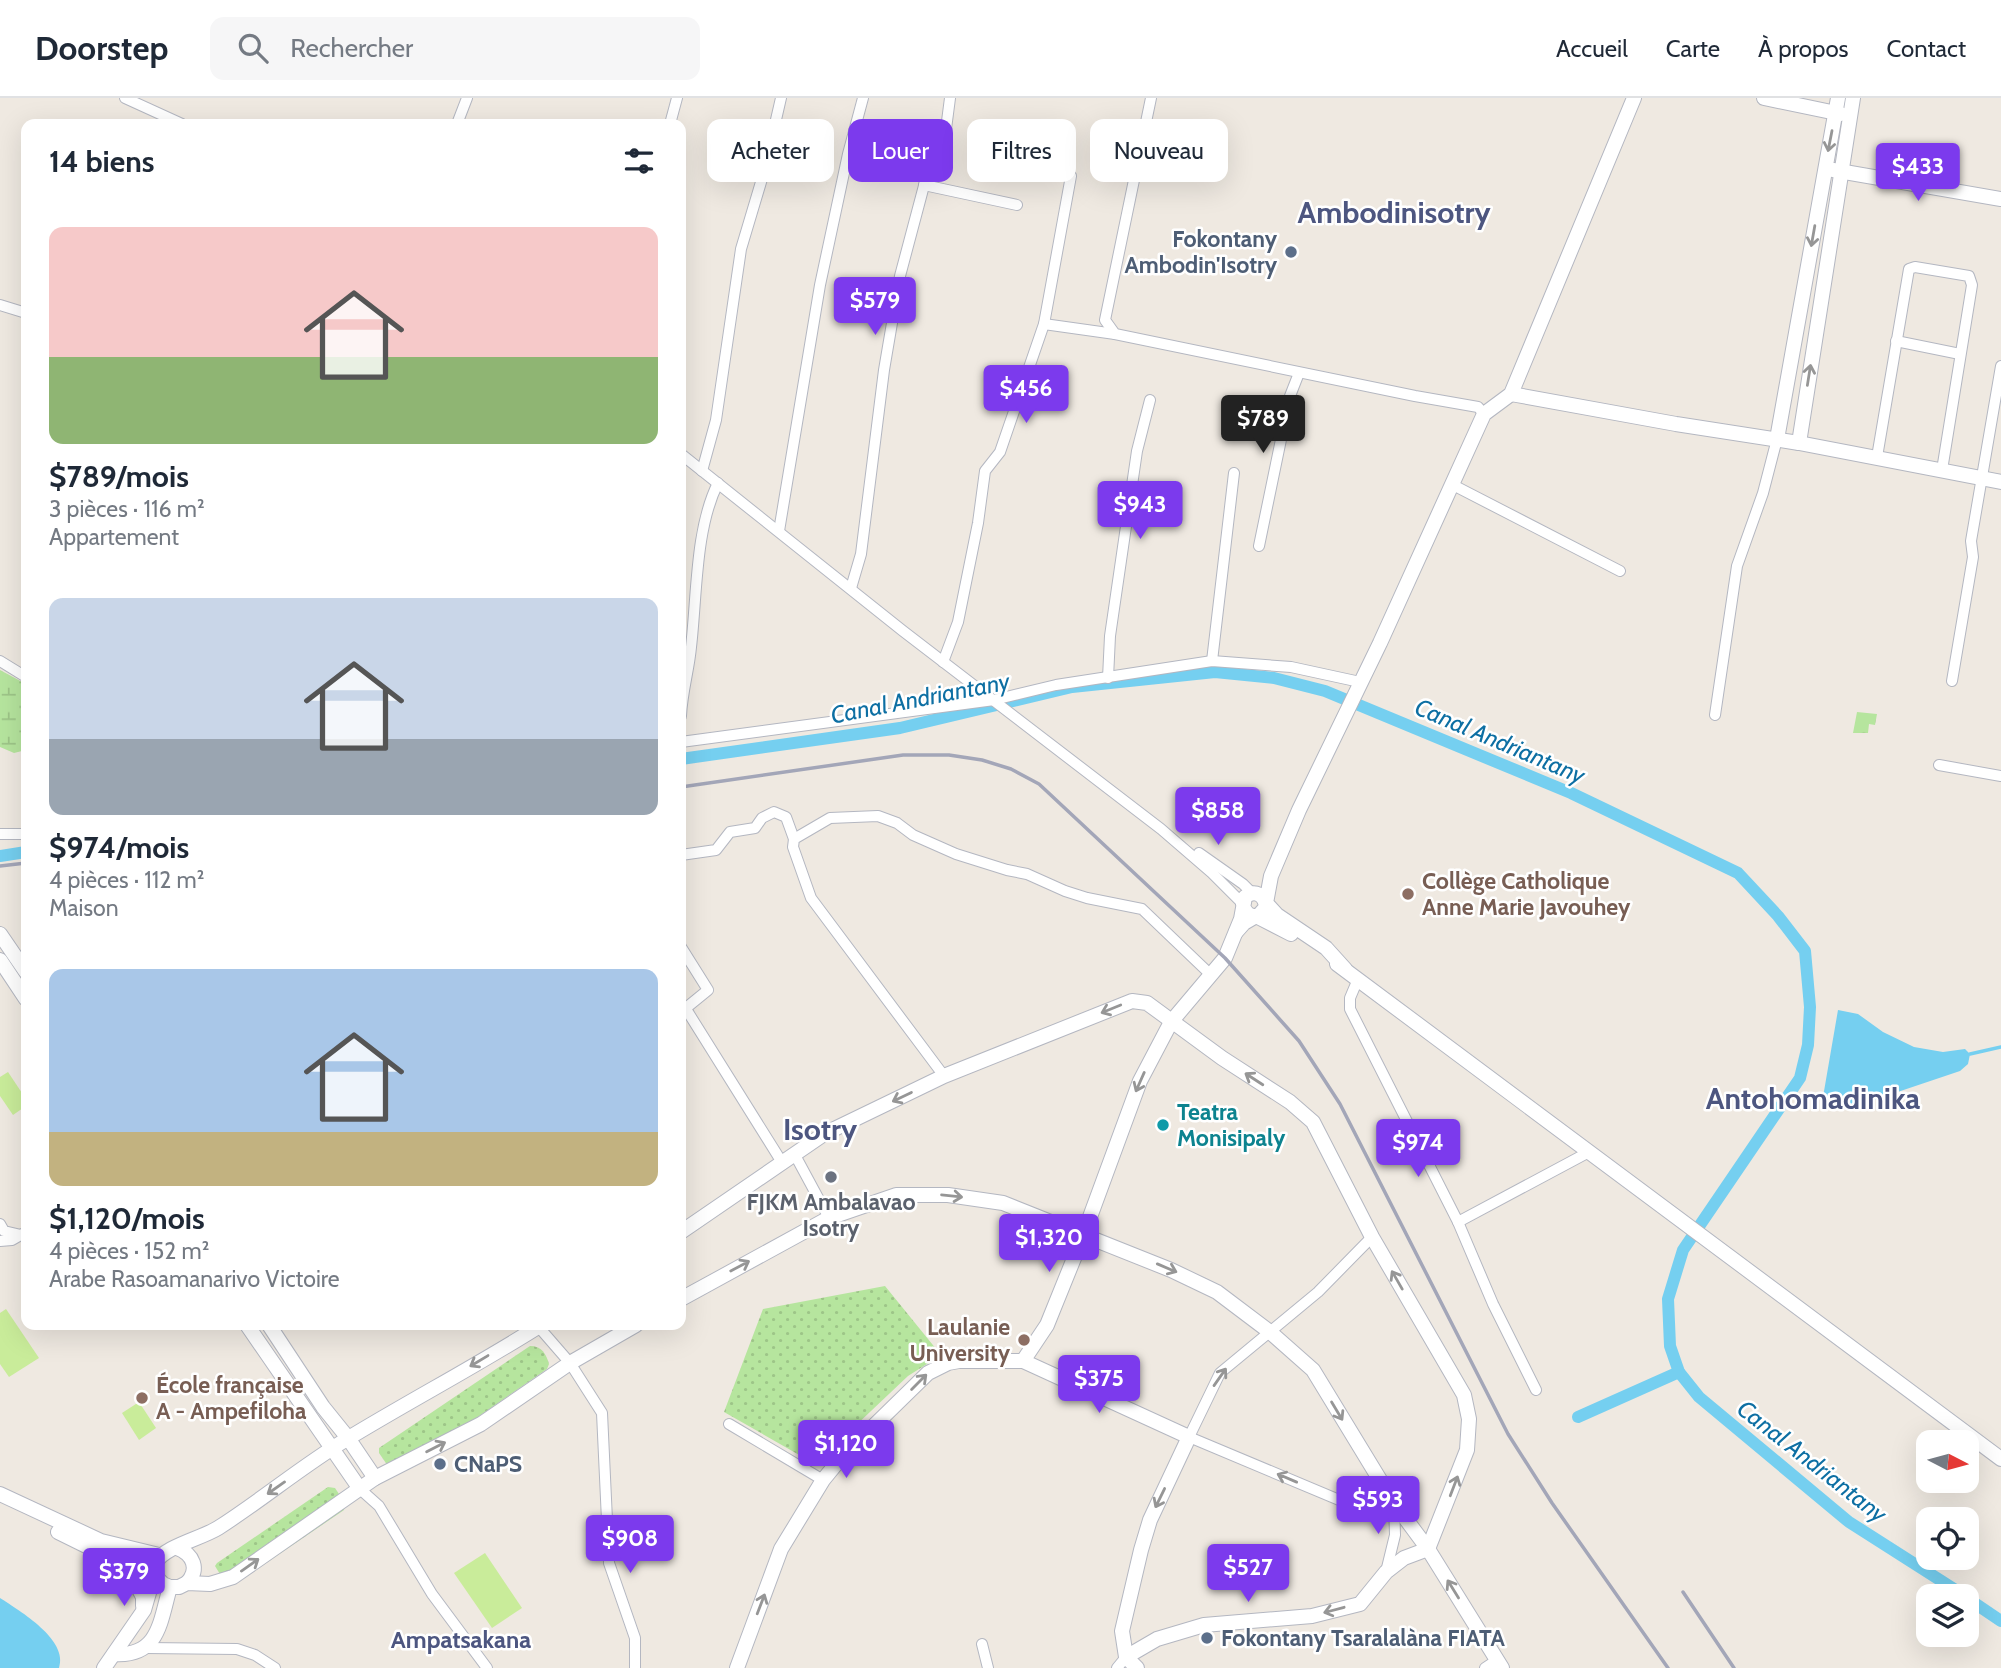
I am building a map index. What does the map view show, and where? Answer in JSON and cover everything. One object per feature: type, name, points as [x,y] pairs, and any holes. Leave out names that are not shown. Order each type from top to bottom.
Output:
[{"type":"street","points":[[125,98],[171,119]]},
{"type":"street","points":[[459,119],[467,98]]},
{"type":"street","points":[[671,119],[677,98]]},
{"type":"street","points":[[702,471],[716,420],[741,249],[764,172],[781,98]]},
{"type":"street","points":[[779,531],[820,285],[863,98]]},
{"type":"street","points":[[850,588],[861,554],[884,370],[895,318],[900,276],[930,163],[946,129],[950,98]]},
{"type":"street","points":[[1115,334],[1105,320],[1151,98]]},
{"type":"street","points":[[1236,932],[1244,923],[1262,913],[1271,876],[1299,810],[1485,414],[1511,394],[1634,98]]},
{"type":"street","points":[[1765,98],[1841,109]]},
{"type":"street","points":[[1715,715],[1737,566],[1763,493],[1777,439],[1825,169],[1841,109],[1853,98]]},
{"type":"street","points":[[1799,443],[1840,172],[1841,109]]},
{"type":"street","points":[[1825,169],[2001,199]]},
{"type":"street","points":[[943,662],[958,622],[978,523],[985,471],[1000,452],[1044,324],[1070,182]]},
{"type":"street","points":[[925,185],[1017,205]]},
{"type":"street","points":[[1877,457],[1910,268],[1969,276],[1972,285],[1942,470]]},
{"type":"street","points":[[0,305],[21,311]]},
{"type":"street","points":[[1044,324],[1115,334],[1478,407],[1485,414]]},
{"type":"street","points":[[1896,341],[1961,354]]},
{"type":"street","points":[[1952,681],[1973,557],[1971,541],[2001,366]]},
{"type":"street","points":[[1259,546],[1290,396],[1299,373]]},
{"type":"street","points":[[1511,394],[1777,439],[2001,482]]},
{"type":"street","points":[[1108,678],[1110,636],[1137,451],[1150,400]]},
{"type":"street","points":[[686,458],[943,662],[1161,829],[1222,869],[1247,899],[1248,914],[1299,937],[1345,969],[2001,1459]]},
{"type":"street","points":[[1212,661],[1234,473]]},
{"type":"street","points":[[686,684],[704,526],[711,497],[718,483]]},
{"type":"street","points":[[1453,485],[1620,571]]},
{"type":"street","points":[[0,661],[21,674]]},
{"type":"street","points":[[686,741],[994,700],[1056,685],[1212,661],[1291,667],[1360,681]]},
{"type":"street","points":[[1939,765],[2001,776]]},
{"type":"street","points":[[686,855],[716,850],[730,832],[755,828],[762,818],[774,812],[786,817],[811,898],[944,1076]]},
{"type":"street","points":[[794,839],[830,818],[878,816],[956,854],[1027,874],[1076,895],[1142,909],[1211,975]]},
{"type":"street","points":[[0,834],[21,834]]},
{"type":"street","points":[[1023,1361],[1047,1325],[1140,1081],[1171,1022],[1224,958],[1247,899],[1271,876]]},
{"type":"street","points":[[1247,899],[1259,894],[1277,915],[1326,948],[1345,969]]},
{"type":"street","points":[[0,934],[21,965]]},
{"type":"street","points":[[686,955],[708,990],[686,1009]]},
{"type":"street","points":[[0,960],[21,992]]},
{"type":"street","points":[[1358,979],[1350,998],[1350,1009],[1458,1222],[1488,1293],[1536,1390]]},
{"type":"street","points":[[686,1229],[824,1134],[944,1076],[1132,1001],[1147,1003],[1222,1058],[1290,1102],[1313,1122],[1372,1237],[1464,1395],[1469,1419],[1467,1450],[1428,1549],[1404,1558],[1387,1572],[1360,1604],[1312,1616],[1204,1626],[1157,1639],[1121,1663]]},
{"type":"street","points":[[686,1014],[783,1164]]},
{"type":"street","points":[[1458,1222],[1589,1153]]},
{"type":"street","points":[[795,1155],[829,1218]]},
{"type":"street","points":[[686,1296],[829,1218],[896,1195],[948,1195],[1003,1203],[1141,1257],[1212,1289],[1270,1332],[1312,1370],[1394,1503],[1428,1549],[1495,1665]]},
{"type":"street","points":[[1,1232],[21,1234]]},
{"type":"street","points":[[1121,1663],[1122,1630],[1150,1520],[1220,1373],[1318,1292],[1372,1237]]},
{"type":"street","points":[[250,1330],[360,1489],[379,1506],[432,1594],[487,1668]]},
{"type":"street","points":[[272,1330],[323,1407],[354,1435],[375,1478]]},
{"type":"street","points":[[104,1668],[144,1610],[159,1555],[217,1529],[332,1449],[530,1330]]},
{"type":"street","points":[[542,1330],[570,1363],[602,1413],[608,1563],[635,1638],[635,1668]]},
{"type":"street","points":[[187,1583],[210,1584],[233,1577],[375,1478],[481,1424],[570,1363],[627,1330]]},
{"type":"street","points":[[737,1668],[781,1549],[823,1480],[841,1458],[929,1373],[948,1363],[1023,1361],[1189,1437],[1375,1515],[1394,1503]]},
{"type":"street","points":[[729,1424],[823,1480]]},
{"type":"street","points":[[0,1494],[100,1541],[159,1555]]},
{"type":"street","points":[[1387,1572],[1395,1535],[1394,1503]]},
{"type":"street","points":[[0,1504],[127,1566],[155,1572],[163,1584],[170,1587],[187,1583],[194,1573],[194,1566],[188,1554],[177,1548]]},
{"type":"street","points":[[127,1566],[143,1597],[144,1610]]},
{"type":"street","points":[[146,1648],[156,1635],[170,1587]]},
{"type":"street","points":[[156,1635],[172,1647]]},
{"type":"street","points":[[982,1644],[988,1668]]},
{"type":"street","points":[[114,1654],[127,1655],[146,1648],[237,1649],[255,1655],[275,1668]]},
{"type":"street","points":[[1121,1663],[1137,1668]]},
{"type":"green space","points":[[0,670],[21,681],[21,751],[14,753],[0,747]]},
{"type":"green space","points":[[1857,712],[1877,714],[1875,725],[1869,724],[1868,733],[1853,733]]},
{"type":"green space","points":[[8,1072],[21,1092],[21,1109],[13,1115],[0,1096],[0,1077]]},
{"type":"green space","points":[[885,1286],[941,1355],[908,1376],[815,1464],[724,1412],[763,1309]]},
{"type":"green space","points":[[6,1309],[39,1358],[9,1377],[0,1364],[0,1313]]},
{"type":"green space","points":[[530,1346],[543,1351],[549,1364],[547,1369],[397,1473],[392,1472],[379,1453],[379,1448]]},
{"type":"green space","points":[[139,1402],[156,1428],[139,1440],[122,1413]]},
{"type":"green space","points":[[328,1487],[335,1488],[345,1503],[344,1510],[234,1585],[226,1584],[215,1566],[217,1563]]},
{"type":"green space","points":[[485,1553],[522,1608],[492,1628],[454,1573]]},
{"type":"water","points":[[1838,1010],[1858,1014],[1883,1032],[1914,1047],[1943,1052],[1965,1049],[1970,1054],[1968,1064],[1960,1071],[1853,1107],[1832,1108],[1824,1104],[1823,1097]]},
{"type":"water","points":[[0,1598],[30,1618],[50,1637],[60,1657],[59,1668],[0,1668]]},
{"type":"waterway","name":"Canal Andriantany","points":[[686,758],[900,728],[1072,687],[1215,672],[1274,678],[1325,691],[1571,793],[1738,873],[1778,916],[1805,951],[1810,1007],[1808,1045],[1800,1078],[1683,1250],[1668,1299],[1670,1346],[1679,1372],[1699,1397],[1849,1522],[1946,1584]]},
{"type":"waterway","name":"Canal Andriantany","points":[[0,856],[21,853]]},
{"type":"waterway","points":[[1970,1054],[2001,1047]]},
{"type":"waterway","name":"Canal Andriantany","points":[[1578,1417],[1679,1372]]},
{"type":"waterway","name":"Canal Andriantany","points":[[1979,1606],[2001,1621]]},
{"type":"railway","points":[[686,786],[903,755],[949,755],[982,760],[1011,769],[1039,784],[1225,958],[1299,1041],[1340,1104],[1508,1434],[1552,1503],[1668,1668]]},
{"type":"railway","points":[[0,866],[21,864]]},
{"type":"railway","points":[[1683,1592],[1734,1668]]},
{"type":"place","name":"Fokontany Ambodin'Isotry","points":[[1291,252]]},
{"type":"place","name":"Collège Catholique Anne Marie Javouhey","points":[[1408,894]]},
{"type":"place","name":"Teatra Monisipaly","points":[[1163,1125]]},
{"type":"place","name":"FJKM Ambalavao Isotry","points":[[831,1177]]},
{"type":"place","name":"Laulanie University","points":[[1024,1340]]},
{"type":"place","name":"École française A - Ampefiloha","points":[[142,1398]]},
{"type":"place","name":"CNaPS","points":[[440,1464]]},
{"type":"place","name":"Fokontany Tsaralalàna FIATA","points":[[1207,1638]]},
{"type":"district","name":"Ambodinisotry","points":[[1394,212]]},
{"type":"district","name":"Antohomadinika","points":[[1813,1098]]},
{"type":"district","name":"Isotry","points":[[820,1129]]},
{"type":"district","name":"Ampatsakana","points":[[461,1639]]}]
